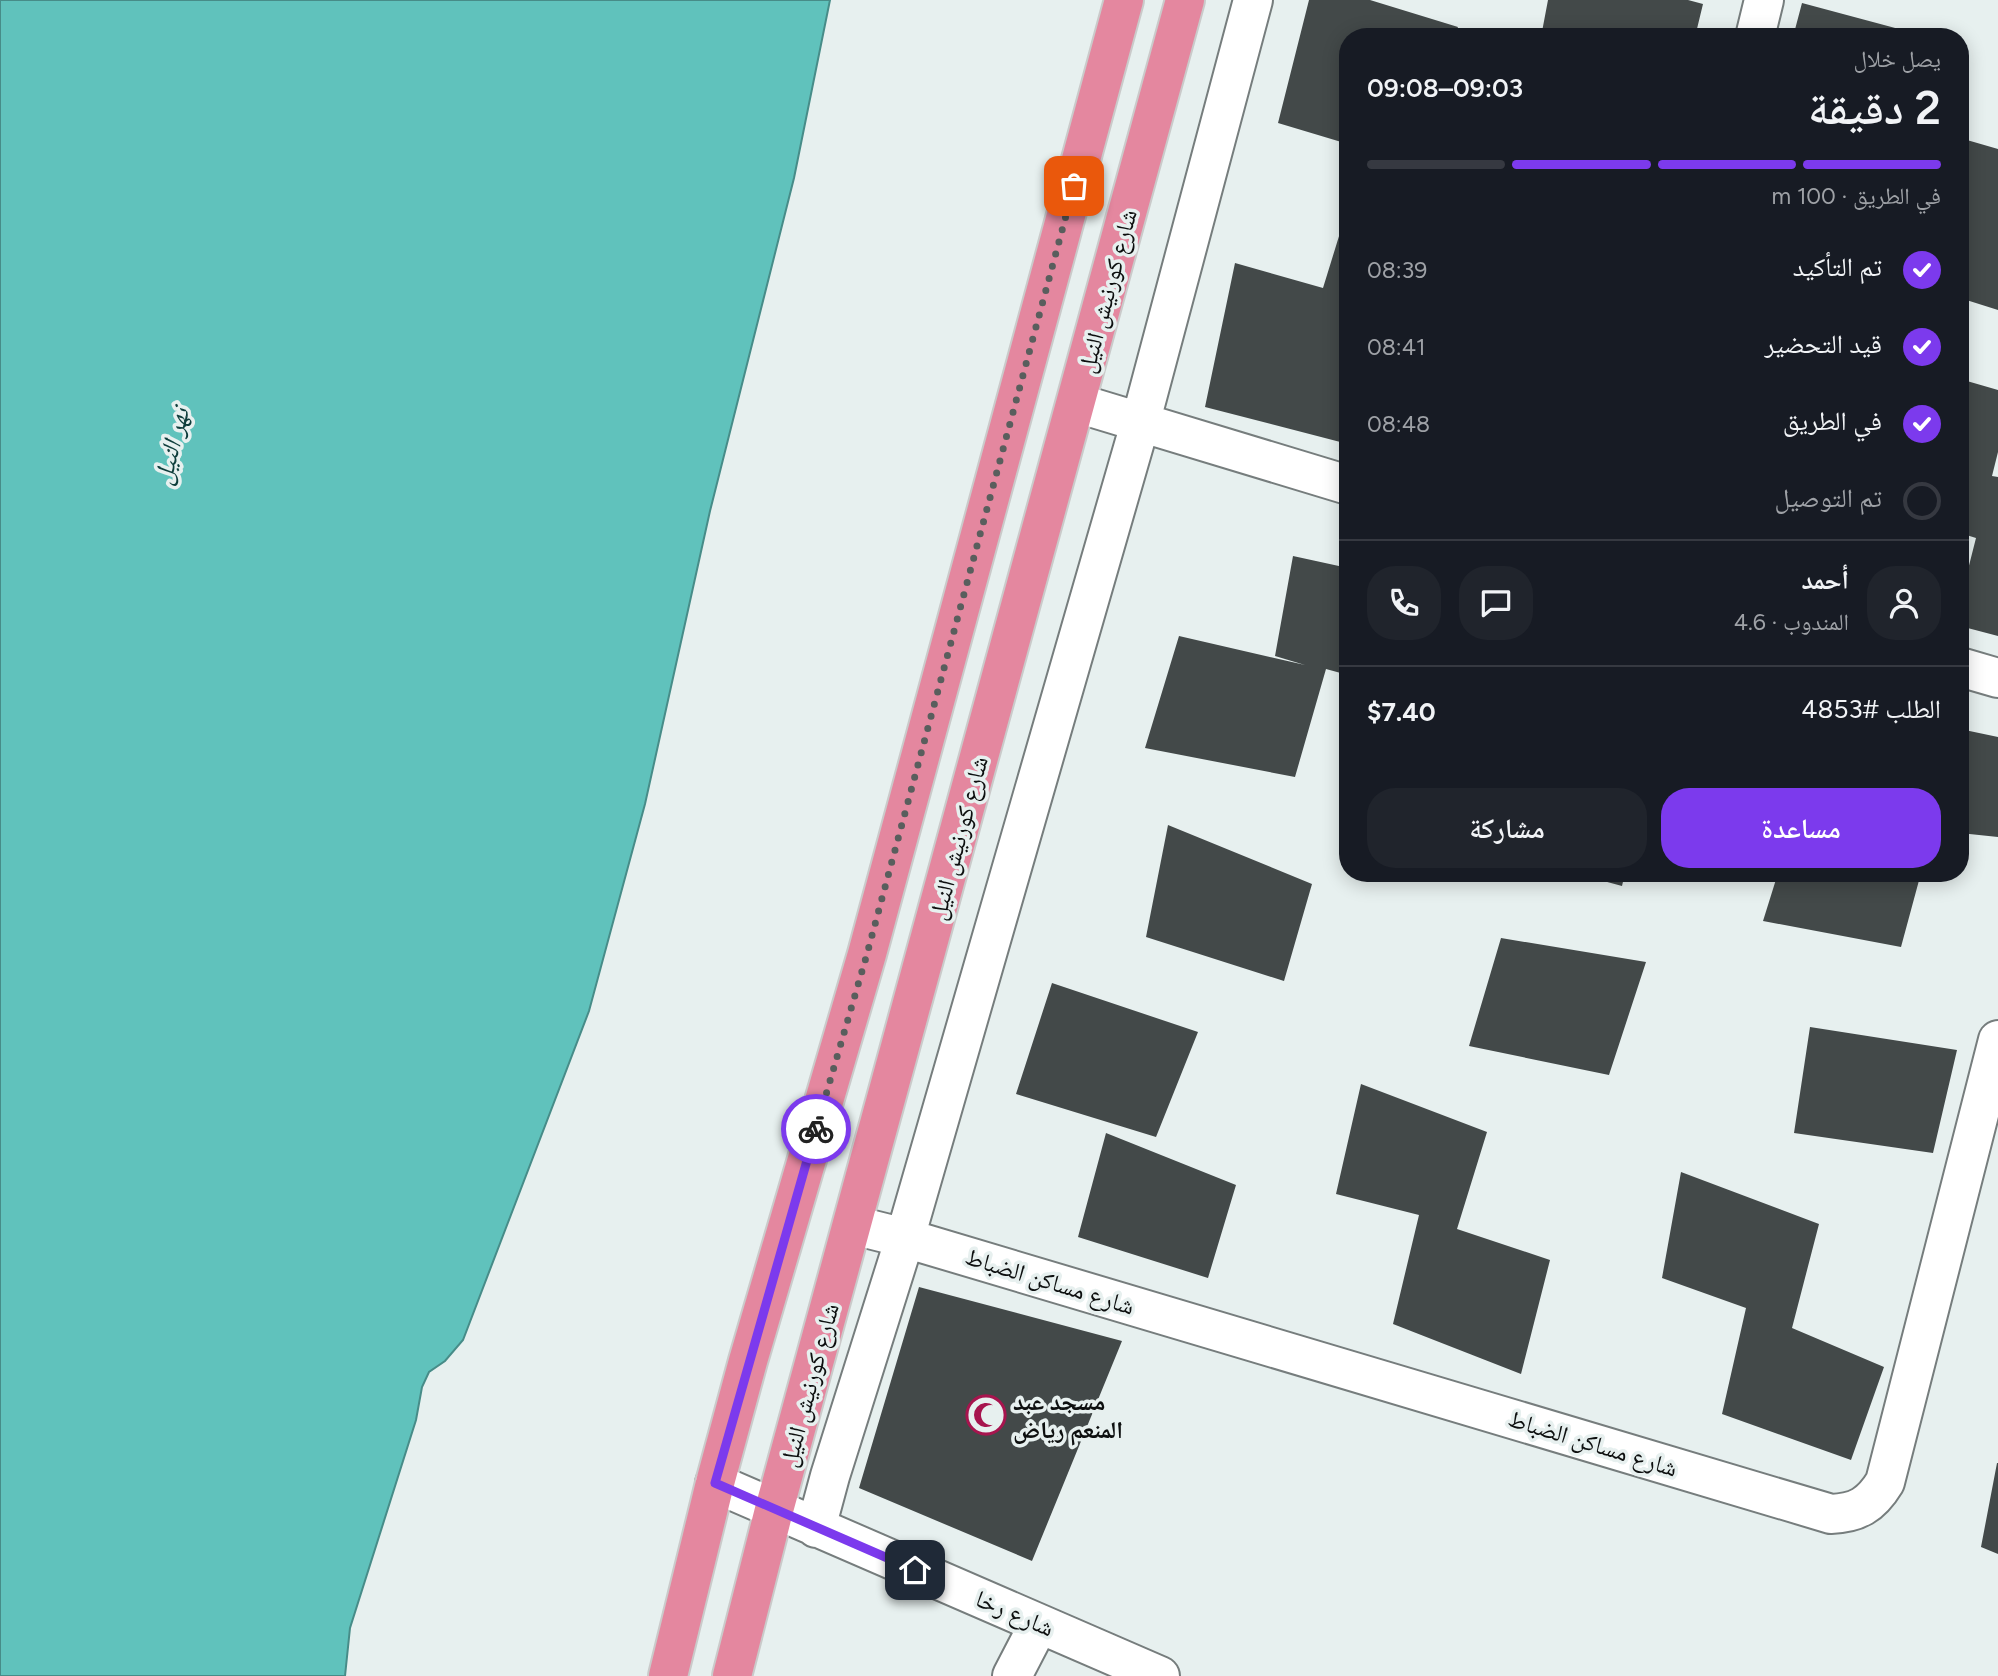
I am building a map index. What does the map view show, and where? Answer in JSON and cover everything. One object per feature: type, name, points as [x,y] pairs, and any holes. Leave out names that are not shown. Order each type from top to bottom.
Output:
[{"type":"highway","points":[[668,1676],[748,1361],[867,954],[1124,0]]},
{"type":"highway","name":"شارع كورنيش النيل","points":[[732,1676],[774,1510],[1185,0]]},
{"type":"highway","points":[[867,954],[922,969]]},
{"type":"street","points":[[816,1528],[905,1238],[1140,424],[1253,0]]},
{"type":"street","points":[[1757,28],[1764,0]]},
{"type":"street","points":[[1077,403],[1339,482]]},
{"type":"street","points":[[1969,670],[1998,678]]},
{"type":"street","name":"شارع مساكن الضباط","points":[[853,1225],[905,1238],[1831,1514],[1848,1513],[1863,1508],[1876,1497],[1885,1482],[1998,1040]]},
{"type":"street","name":"شارع رخا","points":[[715,1483],[1039,1624],[1144,1673]]},
{"type":"street","points":[[1012,1676],[1039,1624]]},
{"type":"water","name":"نهر النيل","points":[[0,0],[830,0],[794,178],[710,511],[645,804],[589,1011],[463,1340],[445,1361],[429,1372],[422,1387],[416,1420],[350,1628],[345,1676],[0,1676]]},
{"type":"building","points":[[1309,0],[1370,0],[1458,27],[1339,28],[1339,141],[1278,123]]},
{"type":"building","points":[[1548,0],[1688,0],[1703,4],[1697,28],[1543,28]]},
{"type":"building","points":[[1802,3],[1895,28],[1795,28]]},
{"type":"building","points":[[1969,141],[1998,149],[1998,310],[1969,301]]},
{"type":"building","points":[[1339,236],[1339,442],[1205,407],[1235,263],[1323,288]]},
{"type":"building","points":[[1969,382],[1998,390],[1998,452],[1992,476],[1998,477],[1998,636],[1969,628],[1969,566],[1976,538],[1969,536]]},
{"type":"building","points":[[1293,556],[1339,566],[1339,673],[1326,669],[1295,777],[1145,748],[1179,636],[1305,665],[1275,656]]},
{"type":"building","points":[[1969,731],[1998,737],[1998,837],[1969,834]]},
{"type":"building","points":[[1168,825],[1312,884],[1284,981],[1146,937]]},
{"type":"building","points":[[1607,882],[1623,882],[1622,886]]},
{"type":"building","points":[[1775,882],[1919,882],[1901,947],[1763,921]]},
{"type":"building","points":[[1501,938],[1646,962],[1609,1075],[1469,1046]]},
{"type":"building","points":[[1052,983],[1198,1032],[1156,1137],[1016,1094]]},
{"type":"building","points":[[1810,1027],[1957,1050],[1933,1153],[1794,1133]]},
{"type":"building","points":[[1361,1084],[1487,1132],[1457,1229],[1550,1260],[1521,1374],[1393,1324],[1419,1215],[1336,1194]]},
{"type":"building","points":[[1106,1133],[1236,1185],[1208,1278],[1078,1237]]},
{"type":"building","points":[[1681,1172],[1819,1224],[1792,1328],[1884,1367],[1851,1460],[1722,1414],[1746,1308],[1662,1278]]},
{"type":"building","name":"مسجد عبد المنعم رياض","points":[[919,1287],[1122,1341],[1032,1561],[859,1488]]},
{"type":"building","points":[[1998,1463],[1998,1554],[1981,1547]]},
{"type":"way so far","points":[[816,1129],[867,954],[1074,186]]},
{"type":"place","name":"مسجد عبد المنعم رياض","points":[[986,1415]]},
{"type":"route","points":[[816,1129],[715,1483],[915,1570]]}]
